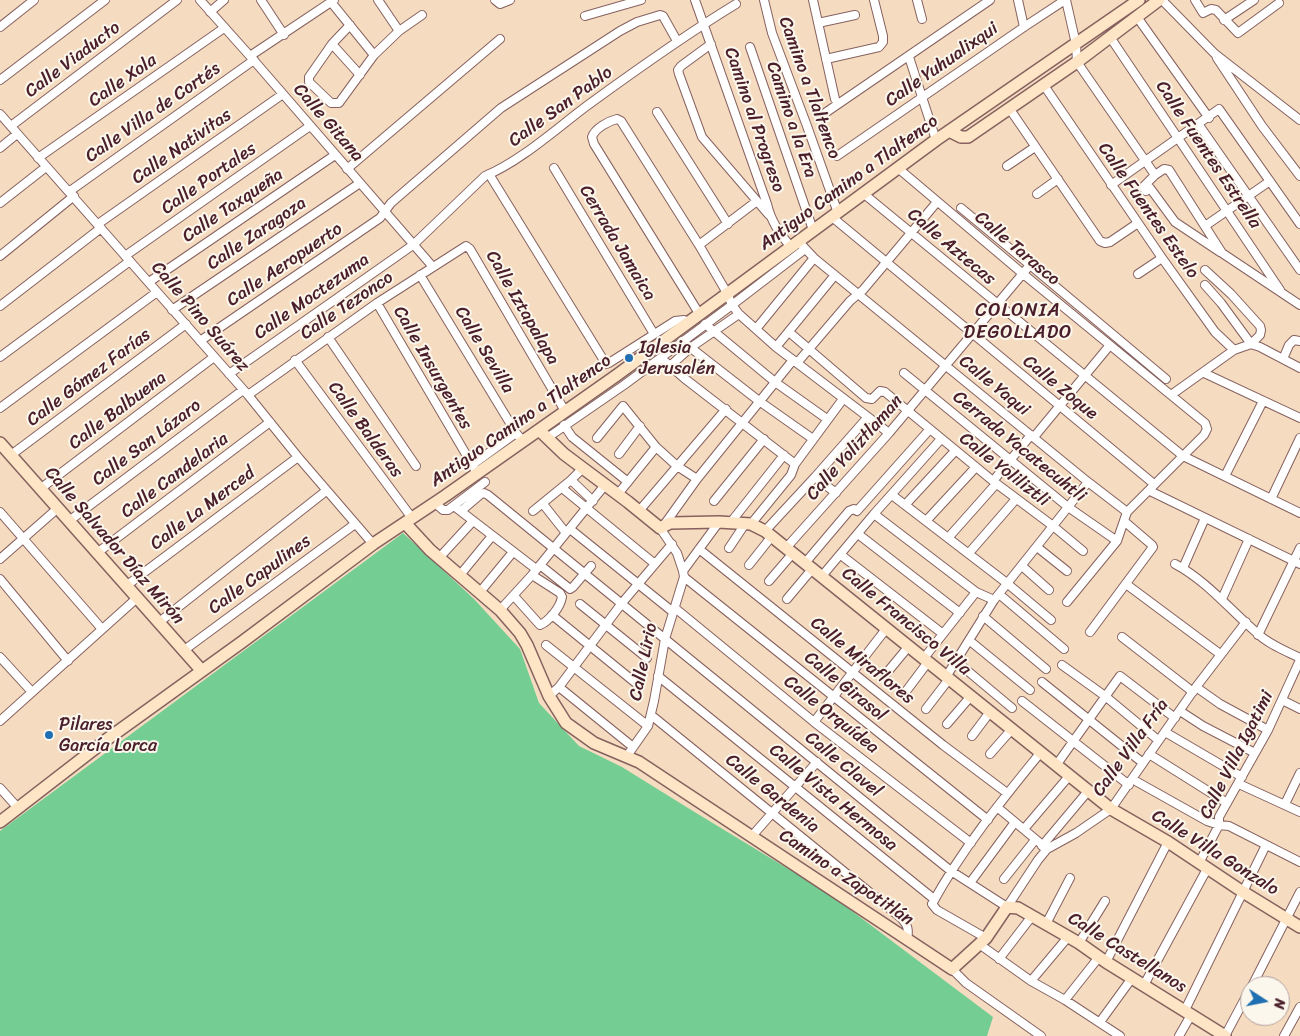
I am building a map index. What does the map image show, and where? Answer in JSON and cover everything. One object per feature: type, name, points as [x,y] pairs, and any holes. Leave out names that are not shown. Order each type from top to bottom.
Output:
[{"type":"street","points":[[0,27],[34,0]]},
{"type":"street","points":[[0,80],[105,0]]},
{"type":"street","name":"Calle Viaducto","points":[[11,126],[177,0]]},
{"type":"street","name":"Calle Gitana","points":[[200,0],[433,267]]},
{"type":"street","points":[[210,12],[224,0]]},
{"type":"street","points":[[261,0],[284,35]]},
{"type":"street","points":[[378,0],[399,31]]},
{"type":"street","points":[[495,0],[500,4],[510,0]]},
{"type":"street","points":[[585,16],[641,0]]},
{"type":"street","name":"Camino al Progreso","points":[[695,0],[770,217],[778,230],[798,246]]},
{"type":"street","name":"Camino a Tlaltenco","points":[[764,0],[772,32],[835,216]]},
{"type":"street","points":[[813,0],[835,99]]},
{"type":"street","points":[[826,59],[878,47],[883,42],[874,0]]},
{"type":"street","points":[[917,0],[922,19]]},
{"type":"street","points":[[825,113],[990,0]]},
{"type":"street","points":[[1018,0],[1024,27]]},
{"type":"street","points":[[1066,0],[1076,44],[1077,62]]},
{"type":"street","name":"Calle Yuhualixqui","points":[[837,156],[1066,0]]},
{"type":"street","name":"Antiguo Camino a Tlaltenco","points":[[0,822],[106,740],[373,544],[435,503],[474,469],[519,437],[543,434],[565,411],[688,323],[702,320],[728,293],[798,246],[813,230],[835,216],[936,140],[1139,0]]},
{"type":"street","points":[[949,132],[961,137],[968,137],[1077,62],[1160,0],[1214,54],[1300,120]]},
{"type":"street","points":[[1195,0],[1203,13],[1211,9],[1216,10],[1236,33],[1240,33],[1279,3]]},
{"type":"street","points":[[1224,20],[1254,0]]},
{"type":"street","points":[[332,1],[374,55]]},
{"type":"street","name":"Calle Villa de Cortés","points":[[0,256],[72,194],[252,58],[332,1]]},
{"type":"street","name":"Calle San Pablo","points":[[413,245],[480,180],[531,148],[677,41],[736,4]]},
{"type":"street","points":[[350,26],[332,44],[309,77],[310,82],[331,103],[335,104],[339,103],[374,55],[399,31],[422,15]]},
{"type":"street","name":"Calle Aeropuerto","points":[[200,341],[380,218],[391,203],[501,108],[620,31],[637,22],[660,15],[663,16],[677,41]]},
{"type":"street","points":[[818,23],[855,15]]},
{"type":"street","points":[[1137,17],[1208,118]]},
{"type":"street","name":"Calle Xola","points":[[38,158],[224,28]]},
{"type":"street","name":"Calle Fuentes Estrella","points":[[1110,37],[1280,291]]},
{"type":"street","points":[[347,169],[500,39]]},
{"type":"street","points":[[332,44],[360,74]]},
{"type":"street","points":[[711,44],[681,66],[678,70],[679,74],[702,137],[770,217]]},
{"type":"street","name":"Camino a la Era","points":[[750,47],[813,230]]},
{"type":"street","points":[[1214,54],[1262,126],[1300,176]]},
{"type":"street","points":[[909,57],[936,140]]},
{"type":"street","name":"Calle Fuentes Estelo","points":[[1077,62],[1155,175]]},
{"type":"street","name":"Calle Fuentes Estelo","points":[[1043,84],[1111,185],[1215,332],[1234,350]]},
{"type":"street","name":"Calle Nativitas","points":[[0,306],[99,226],[283,94]]},
{"type":"street","points":[[1009,108],[1100,241],[1110,242],[1138,223]]},
{"type":"street","points":[[1111,185],[1199,125],[1219,109],[1300,224]]},
{"type":"street","points":[[657,112],[728,224]]},
{"type":"street","name":"Calle Pino Suárez","points":[[0,114],[246,392],[326,491],[373,544]]},
{"type":"street","points":[[827,419],[775,382],[702,320],[594,144],[592,137],[594,132],[613,120],[617,119],[621,122],[699,245],[728,293],[732,305],[739,314],[795,362],[890,433]]},
{"type":"street","points":[[1199,125],[1300,270]]},
{"type":"street","name":"Calle Portales","points":[[0,357],[128,258],[310,126]]},
{"type":"street","points":[[0,148],[17,134]]},
{"type":"street","points":[[1007,166],[1035,147]]},
{"type":"street","name":"Calle Taxqueña","points":[[149,282],[334,155]]},
{"type":"street","points":[[0,203],[46,167]]},
{"type":"street","name":"Cerrada Jamaica","points":[[554,168],[654,334]]},
{"type":"street","name":"Calle Tarasco","points":[[899,169],[1205,423],[1207,429],[1204,435],[1183,456]]},
{"type":"street","points":[[1222,253],[1169,170],[1164,169],[1143,187],[1146,191],[1150,188],[1175,222],[1300,305]]},
{"type":"street","points":[[489,174],[606,364],[610,364],[675,320],[684,320],[688,323]]},
{"type":"street","points":[[1037,194],[1058,179]]},
{"type":"street","points":[[1205,226],[1270,181]]},
{"type":"street","name":"Calle Zaragoza","points":[[172,310],[360,183]]},
{"type":"street","name":"Calle Aztecas","points":[[864,194],[1183,456],[1300,513]]},
{"type":"street","points":[[699,245],[757,201]]},
{"type":"street","points":[[662,527],[775,382],[809,348],[858,293],[863,290],[937,202]]},
{"type":"street","points":[[961,208],[1166,379]]},
{"type":"street","name":"Calle Zoque","points":[[835,216],[886,263],[1059,406],[1152,488],[1205,518],[1297,562]]},
{"type":"street","name":"Calle Moctezuma","points":[[229,374],[413,245]]},
{"type":"street","name":"Calle Tezonco","points":[[246,392],[420,274],[466,246]]},
{"type":"street","name":"Calle Iztapalapa","points":[[466,246],[470,248],[565,411]]},
{"type":"street","points":[[684,574],[677,553],[662,527],[564,454],[543,434],[564,426],[661,358],[682,341],[702,320],[732,305],[798,246]]},
{"type":"street","name":"Calle Yaqui","points":[[798,246],[1127,512]]},
{"type":"street","points":[[756,329],[814,258]]},
{"type":"street","points":[[1138,274],[1162,258]]},
{"type":"street","name":"Calle Yoliztlaman","points":[[769,581],[789,550],[836,493],[890,433],[1030,265]]},
{"type":"street","points":[[1171,395],[1234,350],[1251,344],[1260,335],[1260,326],[1231,294],[1205,270]]},
{"type":"street","name":"Calle Sevilla","points":[[420,274],[519,437]]},
{"type":"street","points":[[776,347],[835,276]]},
{"type":"street","points":[[1205,285],[1221,302],[1251,344],[1300,368]]},
{"type":"street","points":[[0,408],[157,292]]},
{"type":"street","points":[[1221,302],[1231,294]]},
{"type":"street","name":"Calle Insurgentes","points":[[377,303],[474,469]]},
{"type":"street","points":[[670,366],[690,348],[739,314]]},
{"type":"street","name":"Calle Gómez Farías","points":[[10,456],[186,324]]},
{"type":"street","points":[[789,332],[809,348]]},
{"type":"street","points":[[328,337],[416,466]]},
{"type":"street","points":[[1283,359],[1290,345],[1297,340]]},
{"type":"street","points":[[682,341],[759,401],[813,439]]},
{"type":"street","points":[[948,538],[994,482],[1010,459],[1033,436],[1110,346]]},
{"type":"street","name":"Calle Yoliliztli","points":[[809,348],[866,398],[872,399],[880,391],[884,392],[1083,552]]},
{"type":"street","name":"Calle Balbuena","points":[[40,489],[214,357]]},
{"type":"street","points":[[661,358],[795,464]]},
{"type":"street","name":"Calle Balderas","points":[[295,360],[409,520]]},
{"type":"street","name":"Cerrada Yacatecuhtli","points":[[904,373],[1068,507],[1117,541]]},
{"type":"street","points":[[1204,373],[1300,418]]},
{"type":"street","name":"Calle San Lázaro","points":[[69,521],[246,392]]},
{"type":"street","points":[[729,548],[791,475],[795,464],[843,399]]},
{"type":"street","points":[[1225,476],[1264,401]]},
{"type":"street","points":[[596,438],[623,406],[656,447],[677,466],[698,479]]},
{"type":"street","points":[[639,511],[726,409]]},
{"type":"street","points":[[749,564],[769,534],[815,477],[868,418]]},
{"type":"street","name":"Calle Candelaria","points":[[97,553],[270,422]]},
{"type":"street","points":[[564,426],[572,437],[628,482]]},
{"type":"street","points":[[619,454],[640,426]]},
{"type":"street","points":[[787,599],[813,569],[849,512],[854,509],[857,511],[930,430]]},
{"type":"street","points":[[1270,498],[1300,438]]},
{"type":"street","points":[[714,501],[764,439]]},
{"type":"street","points":[[813,569],[841,555],[874,514],[941,439]]},
{"type":"street","name":"Calle Salvador Díaz Mirón","points":[[0,443],[202,671]]},
{"type":"street","points":[[618,494],[656,447]]},
{"type":"street","points":[[905,505],[955,450]]},
{"type":"street","name":"Calle Lirio","points":[[630,752],[648,726],[666,639],[684,574],[699,549],[784,455]]},
{"type":"street","points":[[1067,602],[1117,541],[1127,512],[1183,456]]},
{"type":"street","name":"Calle La Merced","points":[[126,586],[298,457]]},
{"type":"street","points":[[926,521],[976,467]]},
{"type":"street","points":[[534,511],[583,468]]},
{"type":"street","points":[[815,477],[836,493]]},
{"type":"street","points":[[571,480],[593,501]]},
{"type":"street","points":[[435,503],[443,510],[457,509],[485,482]]},
{"type":"street","points":[[926,709],[948,678],[996,597],[1088,482]]},
{"type":"street","points":[[500,610],[536,570],[605,485]]},
{"type":"street","points":[[562,488],[655,564]]},
{"type":"street","points":[[158,622],[326,491]]},
{"type":"street","name":"Calle Clavel","points":[[457,509],[484,493],[951,871],[1007,907]]},
{"type":"street","points":[[892,495],[969,553],[1051,620]]},
{"type":"street","points":[[969,553],[1016,499]]},
{"type":"street","name":"Calle Orquídea","points":[[542,504],[568,531],[674,610],[971,844]]},
{"type":"street","points":[[0,559],[58,508]]},
{"type":"street","points":[[457,509],[536,570],[560,593],[562,602],[540,625],[514,596]]},
{"type":"street","points":[[0,512],[102,629]]},
{"type":"street","points":[[874,514],[976,592],[996,597],[1064,649]]},
{"type":"street","points":[[1182,568],[1205,518]]},
{"type":"street","name":"Camino a Zapotitlán","points":[[409,520],[440,558],[500,610],[520,633],[549,696],[566,723],[579,734],[594,743],[630,752],[639,762],[952,969],[966,983],[1041,1036]]},
{"type":"street","points":[[440,558],[473,521]]},
{"type":"street","points":[[1090,632],[1153,547],[1124,521]]},
{"type":"street","name":"Calle Francisco Villa","points":[[662,527],[678,522],[725,522],[748,524],[769,534],[1111,808]]},
{"type":"street","name":"Calle Capulines","points":[[183,651],[355,524]]},
{"type":"street","points":[[858,534],[960,613]]},
{"type":"street","points":[[460,575],[492,536]]},
{"type":"street","points":[[1222,599],[1249,539]]},
{"type":"street","points":[[549,696],[559,687],[622,603],[672,544]]},
{"type":"street","points":[[1037,547],[1067,571]]},
{"type":"street","points":[[1258,635],[1297,562],[1300,548]]},
{"type":"street","name":"Calle Miraflores","points":[[699,549],[1007,793]]},
{"type":"street","points":[[480,592],[513,552]]},
{"type":"street","points":[[841,555],[942,634]]},
{"type":"street","points":[[1175,564],[1222,599],[1258,635],[1300,659]]},
{"type":"street","points":[[536,570],[570,589],[574,588],[591,566]]},
{"type":"street","points":[[1022,566],[1050,590]]},
{"type":"street","name":"Calle Girasol","points":[[684,574],[833,697],[988,820]]},
{"type":"street","points":[[0,579],[68,661]]},
{"type":"street","points":[[1126,584],[1220,654]]},
{"type":"street","points":[[907,690],[942,634],[976,592]]},
{"type":"street","points":[[0,721],[137,598]]},
{"type":"street","points":[[580,604],[647,658]]},
{"type":"street","points":[[552,614],[637,684]]},
{"type":"street","points":[[983,616],[1046,669]]},
{"type":"street","name":"Calle Villa Fría","points":[[952,969],[983,941],[1045,848],[1076,833],[1111,808],[1220,654],[1246,622]]},
{"type":"street","points":[[814,722],[886,629]]},
{"type":"street","points":[[1122,637],[1195,689],[1268,730]]},
{"type":"street","points":[[970,640],[1030,690]]},
{"type":"street","points":[[546,645],[648,726]]},
{"type":"street","points":[[885,675],[908,646]]},
{"type":"street","points":[[0,657],[32,692]]},
{"type":"street","name":"Calle Villa Igatimi","points":[[1144,985],[1203,866],[1219,825],[1219,817],[1268,730],[1300,659]]},
{"type":"street","points":[[956,662],[1012,708]]},
{"type":"street","points":[[1062,665],[1105,696],[1158,740]]},
{"type":"street","name":"Calle Vista Hermosa","points":[[658,676],[934,899],[932,904],[937,910],[983,941],[999,959],[1031,981],[1100,1022],[1115,1035]]},
{"type":"street","points":[[1057,764],[1120,676],[1175,718]]},
{"type":"street","points":[[1042,682],[1143,763]]},
{"type":"street","points":[[559,687],[630,752]]},
{"type":"street","points":[[947,724],[970,696]]},
{"type":"street","points":[[1282,700],[1300,709]]},
{"type":"street","points":[[1022,702],[1073,743],[1130,782],[1207,821],[1229,826],[1300,862]]},
{"type":"street","points":[[1180,711],[1203,726],[1255,753]]},
{"type":"street","points":[[972,736],[990,712]]},
{"type":"street","name":"Calle Gardenia","points":[[651,715],[907,924],[907,940]]},
{"type":"street","points":[[990,754],[1012,729]]},
{"type":"street","points":[[1165,732],[1240,781],[1300,812]]},
{"type":"street","points":[[934,899],[951,871],[1007,793],[1041,752]]},
{"type":"street","points":[[1149,754],[1227,803]]},
{"type":"street","points":[[752,836],[817,762]]},
{"type":"street","points":[[1285,804],[1300,773]]},
{"type":"street","points":[[1024,829],[1070,775]]},
{"type":"street","points":[[0,788],[18,808]]},
{"type":"street","points":[[997,807],[1045,848],[1089,790]]},
{"type":"street","name":"Calle Villa Gonzalo","points":[[1111,808],[1168,842],[1300,927]]},
{"type":"street","points":[[970,882],[1015,822]]},
{"type":"street","points":[[1004,879],[1035,840]]},
{"type":"street","points":[[1065,1000],[1102,959],[1168,842]]},
{"type":"street","points":[[1179,1036],[1188,1012],[1266,845]]},
{"type":"street","points":[[1046,924],[1070,878]]},
{"type":"street","points":[[1257,976],[1300,892]]},
{"type":"street","points":[[1079,943],[1105,901]]},
{"type":"street","name":"Calle Castellanos","points":[[1007,907],[1018,908],[1079,943],[1225,1036]]},
{"type":"street","points":[[999,959],[1032,916]]},
{"type":"street","points":[[1031,981],[1068,937]]},
{"type":"street","points":[[1100,1022],[1132,978]]},
{"type":"street","points":[[1284,1036],[1300,1007]]},
{"type":"street","points":[[1225,1036],[1240,1008]]},
{"type":"green space","points":[[403,533],[474,599],[520,649],[539,703],[579,746],[622,767],[828,893],[993,1017],[987,1036],[0,1036],[0,831]]},
{"type":"place","name":"Iglesia Jerusalén","points":[[629,358]]},
{"type":"place","name":"Pilares García Lorca","points":[[49,735]]},
{"type":"district","name":"COLONIA DEGOLLADO","points":[[1018,322]]}]
